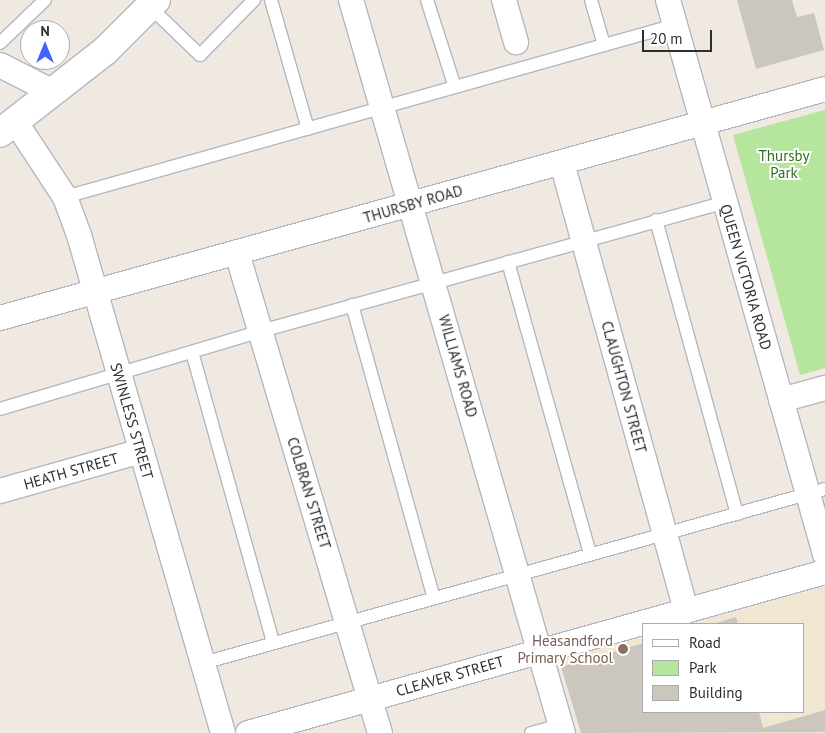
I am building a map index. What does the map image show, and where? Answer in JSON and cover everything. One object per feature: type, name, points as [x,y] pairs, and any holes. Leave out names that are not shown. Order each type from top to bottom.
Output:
[{"type":"street","name":"WILLIAMS ROAD","points":[[352,0],[561,729]]},
{"type":"street","points":[[504,0],[516,42]]},
{"type":"street","name":"QUEEN VICTORIA ROAD","points":[[668,0],[782,400],[816,491],[825,554]]},
{"type":"street","points":[[7,127],[105,51],[152,3]]},
{"type":"street","points":[[0,65],[53,92]]},
{"type":"street","name":"THURSBY ROAD","points":[[0,318],[825,89]]},
{"type":"street","name":"SWINLESS STREET","points":[[7,127],[65,197],[95,291],[223,733]]},
{"type":"street","name":"CLAUGHTON STREET","points":[[562,163],[686,611]]},
{"type":"street","name":"COLBRAN STREET","points":[[237,253],[380,733]]},
{"type":"street","points":[[782,400],[825,388]]},
{"type":"street","name":"HEATH STREET","points":[[0,491],[142,451]]},
{"type":"street","name":"CLEAVER STREET","points":[[642,623],[825,572]]},
{"type":"street","name":"CLEAVER STREET","points":[[248,733],[642,623]]},
{"type":"lane","points":[[0,43],[45,0]]},
{"type":"lane","points":[[152,3],[200,55],[254,0]]},
{"type":"lane","points":[[271,0],[308,129]]},
{"type":"lane","points":[[427,0],[454,87]]},
{"type":"lane","points":[[591,0],[604,45]]},
{"type":"lane","points":[[65,197],[675,25]]},
{"type":"lane","points":[[0,409],[352,305],[725,202]]},
{"type":"lane","points":[[656,220],[737,514]]},
{"type":"lane","points":[[508,262],[590,554]]},
{"type":"lane","points":[[352,305],[434,598]]},
{"type":"lane","points":[[192,352],[273,643]]},
{"type":"lane","points":[[203,663],[816,491]]},
{"type":"lane","points":[[531,733],[561,729]]},
{"type":"shaded area","name":"Heasandford Primary School","points":[[825,587],[825,733],[581,733],[560,661],[642,638],[642,713],[805,713],[805,623],[695,623]]},
{"type":"green space","name":"Thursby Park","points":[[825,110],[825,368],[800,375],[733,135]]},
{"type":"building","points":[[737,0],[792,0],[797,17],[814,13],[824,50],[756,69]]},
{"type":"building","points":[[736,617],[738,623],[716,623]]},
{"type":"building","name":"Heasandford Primary School","points":[[642,644],[642,713],[759,713],[763,728],[825,710],[825,732],[581,733],[561,667]]},
{"type":"place","name":"Heasandford Primary School","points":[[623,649]]}]
